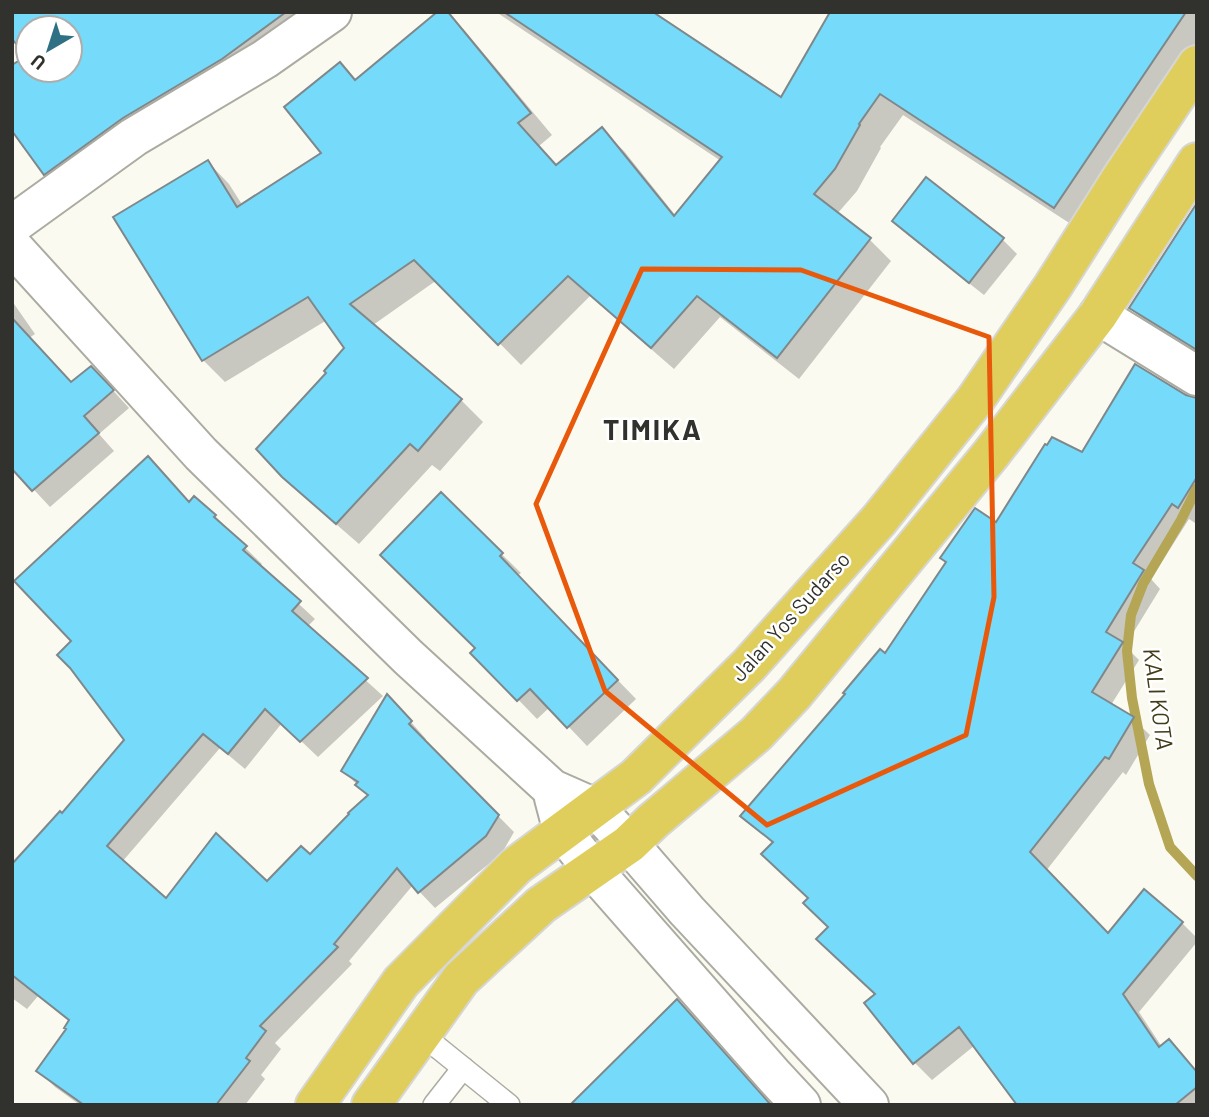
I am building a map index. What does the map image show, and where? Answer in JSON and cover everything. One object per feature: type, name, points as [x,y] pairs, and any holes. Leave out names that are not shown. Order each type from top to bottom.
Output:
[{"type":"highway","name":"Jalan Yos Sudarso","points":[[315,1105],[401,982],[516,866],[636,776],[740,674],[879,520],[975,400],[1197,65]]},
{"type":"highway","points":[[371,1105],[461,979],[541,905],[629,844],[756,734],[794,694],[991,454],[1098,315],[1197,162]]},
{"type":"street","points":[[12,225],[134,137],[265,60],[332,12]]},
{"type":"street","points":[[12,246],[201,454],[408,657],[552,789],[595,808],[687,911],[869,1105]]},
{"type":"street","points":[[1098,315],[1197,376]]},
{"type":"street","points":[[552,789],[563,832],[593,870],[801,1105]]},
{"type":"lane","points":[[421,1034],[509,1105]]},
{"type":"lane","points":[[435,1105],[463,1068]]},
{"type":"highlighted area","points":[[642,269],[801,270],[989,337],[994,597],[966,735],[767,825],[605,691],[536,504]]},
{"type":"building","points":[[12,12],[286,12],[222,59],[123,118],[44,175],[12,131],[12,65],[14,64],[14,84],[84,84],[84,14],[14,14],[14,41]]},
{"type":"building","points":[[437,12],[448,12],[531,113],[518,123],[556,165],[602,127],[674,216],[722,157],[504,12],[653,12],[781,97],[830,12],[1186,12],[1054,208],[880,94],[859,124],[835,169],[814,194],[871,238],[777,358],[697,296],[651,348],[568,276],[498,345],[414,260],[350,304],[462,399],[418,451],[410,444],[336,524],[282,477],[256,449],[326,373],[324,371],[344,348],[308,297],[202,361],[113,217],[208,160],[237,207],[321,153],[284,107],[340,62],[355,80]]},
{"type":"building","points":[[926,177],[1004,238],[969,283],[892,221]]},
{"type":"building","points":[[1197,203],[1197,350],[1129,308]]},
{"type":"building","points":[[12,318],[71,382],[91,366],[114,390],[84,416],[99,433],[32,491],[12,469]]},
{"type":"building","points":[[1135,364],[1186,395],[1197,398],[1197,477],[1178,508],[1172,504],[1133,563],[1144,570],[1106,632],[1123,642],[1092,692],[1134,717],[1109,759],[1105,757],[1030,852],[1108,933],[1144,889],[1183,922],[1123,994],[1159,1047],[1169,1039],[1197,1072],[1197,1087],[1175,1105],[1017,1105],[959,1027],[913,1064],[864,1003],[875,994],[816,939],[828,927],[803,903],[808,898],[761,854],[773,842],[740,816],[880,649],[885,653],[946,562],[940,558],[975,508],[996,522],[1052,437],[1082,452]]},
{"type":"building","points":[[148,456],[189,502],[194,496],[247,546],[243,550],[301,601],[292,611],[368,678],[300,742],[265,709],[228,754],[203,734],[107,846],[166,898],[216,833],[267,881],[301,846],[310,854],[368,795],[355,785],[358,782],[341,771],[387,694],[412,721],[409,724],[499,815],[486,836],[418,893],[397,868],[334,944],[338,947],[260,1026],[266,1031],[246,1058],[250,1061],[216,1105],[84,1105],[36,1071],[66,1029],[64,1028],[69,1020],[12,975],[12,864],[60,811],[62,813],[124,740],[70,668],[57,655],[71,641],[14,581]]},
{"type":"building","points":[[441,492],[503,553],[500,556],[618,680],[567,728],[530,689],[517,701],[470,653],[475,648],[380,555]]},
{"type":"building","points":[[677,999],[771,1105],[570,1105]]},
{"type":"waterway","name":"KALI KOTA","points":[[1197,488],[1143,584],[1131,615],[1127,651],[1132,698],[1149,784],[1170,847],[1197,876]]},
{"type":"district","name":"TIMIKA","points":[[653,430]]}]
